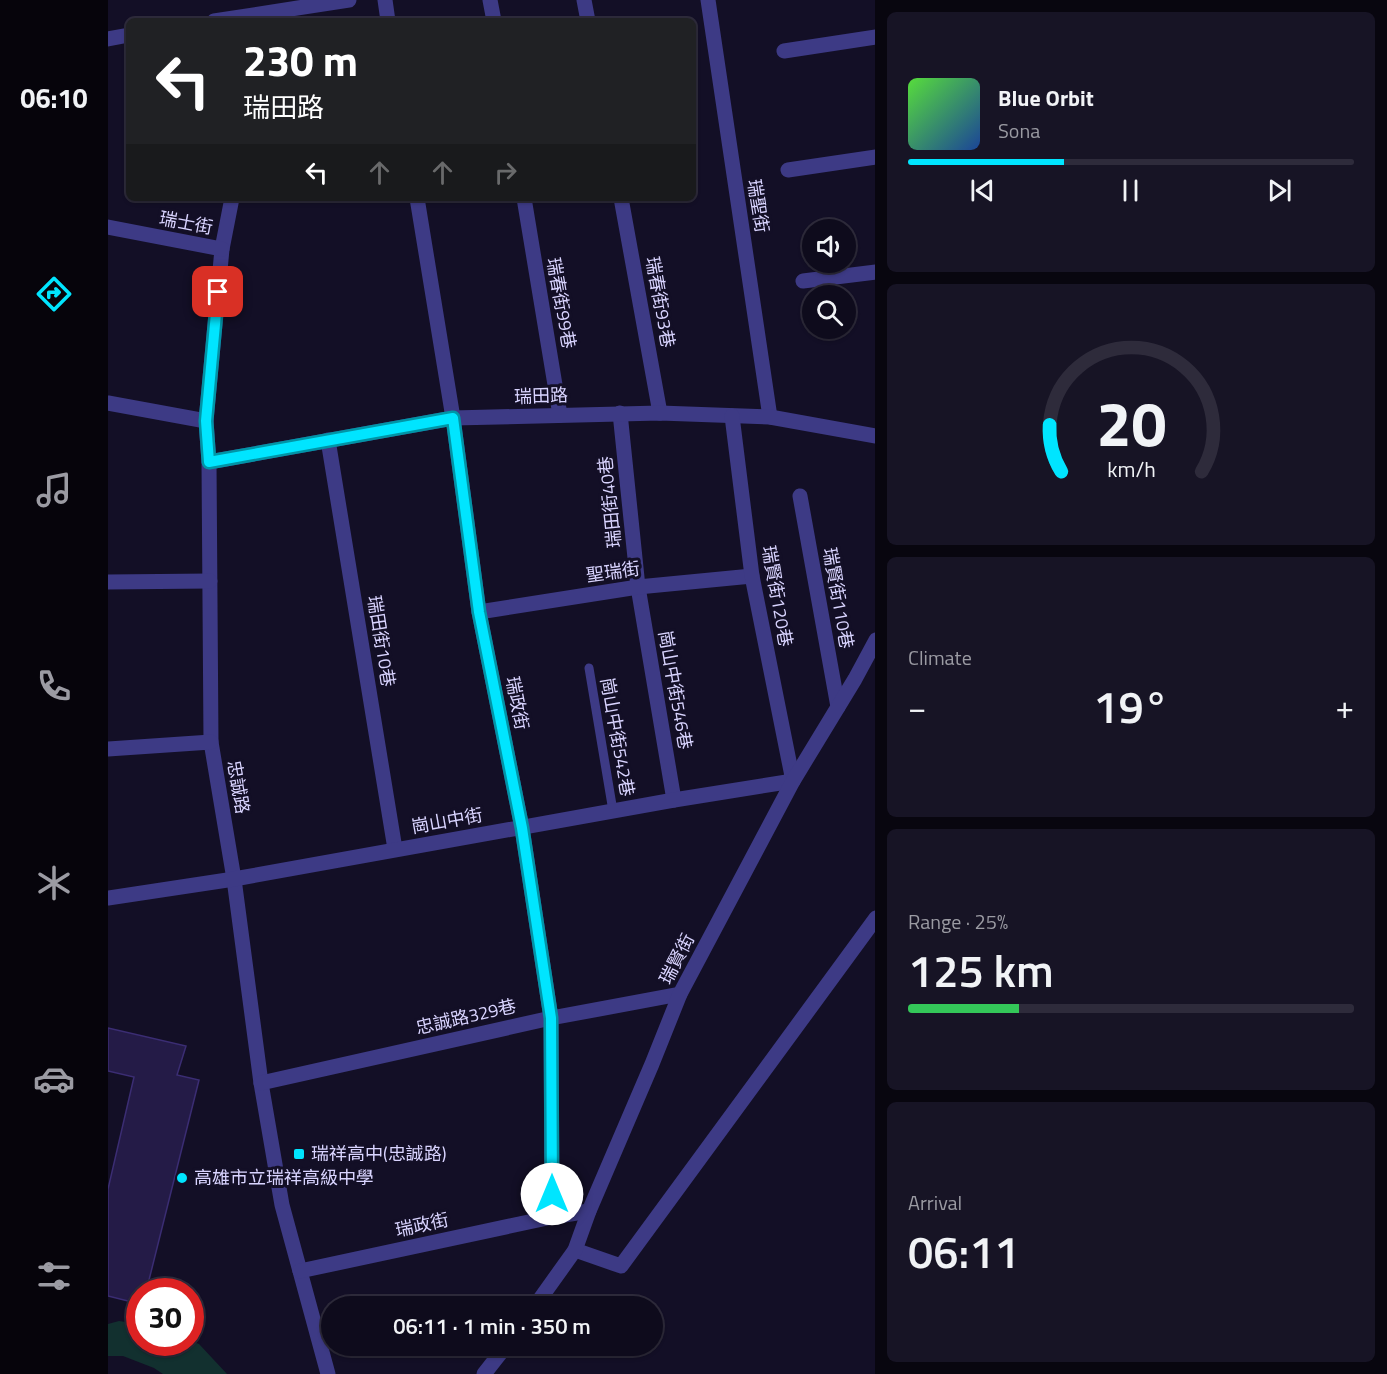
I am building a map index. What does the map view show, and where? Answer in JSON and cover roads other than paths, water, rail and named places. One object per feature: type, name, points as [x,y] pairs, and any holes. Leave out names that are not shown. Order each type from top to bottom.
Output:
[{"type":"street","points":[[231,18],[349,0]]},
{"type":"street","points":[[385,0],[388,18]]},
{"type":"street","points":[[490,0],[493,18]]},
{"type":"street","points":[[584,0],[587,18]]},
{"type":"street","name":"瑞聖街","points":[[708,0],[770,417]]},
{"type":"street","points":[[108,39],[126,36]]},
{"type":"street","points":[[784,51],[875,37]]},
{"type":"street","points":[[788,170],[875,157]]},
{"type":"street","name":"忠誠路","points":[[231,201],[222,249],[206,421],[209,462],[211,742],[234,879],[261,1083],[282,1205],[328,1374]]},
{"type":"street","name":"瑞政街","points":[[417,201],[453,418],[479,612],[522,828],[551,1018],[552,1216]]},
{"type":"street","name":"瑞春街99巷","points":[[524,201],[560,415]]},
{"type":"street","name":"瑞春街93巷","points":[[622,201],[660,413]]},
{"type":"street","name":"瑞士街","points":[[108,227],[222,249]]},
{"type":"street","points":[[803,281],[875,272]]},
{"type":"street","points":[[108,403],[206,421]]},
{"type":"street","name":"瑞田路","points":[[209,462],[453,418],[620,413],[770,417],[875,436]]},
{"type":"street","name":"瑞田街40巷","points":[[620,413],[638,588]]},
{"type":"street","name":"瑞賢街120巷","points":[[732,416],[752,576],[793,781]]},
{"type":"street","name":"瑞田街10巷","points":[[328,440],[395,849]]},
{"type":"street","name":"瑞賢街110巷","points":[[800,496],[837,708]]},
{"type":"street","name":"聖瑞街","points":[[479,612],[638,588],[752,576]]},
{"type":"street","points":[[108,582],[210,581]]},
{"type":"street","name":"崗山中街546巷","points":[[638,588],[674,800]]},
{"type":"street","name":"瑞賢街","points":[[542,1296],[575,1250],[589,1211],[648,1075],[680,994],[793,781],[875,642]]},
{"type":"street","points":[[108,749],[211,742]]},
{"type":"street","name":"崗山中街","points":[[108,898],[234,879],[674,800],[793,781]]},
{"type":"street","points":[[575,1250],[621,1266],[875,919]]},
{"type":"street","name":"忠誠路329巷","points":[[261,1083],[551,1018],[680,994]]},
{"type":"street","name":"瑞政街","points":[[300,1271],[552,1216],[589,1211]]},
{"type":"street","points":[[484,1374],[498,1356]]},
{"type":"lane","name":"崗山中街542巷","points":[[589,668],[613,811]]},
{"type":"place","name":"瑞祥高中(忠誠路)","points":[[299,1154]]},
{"type":"place","name":"高雄市立瑞祥高級中學","points":[[182,1178]]}]
